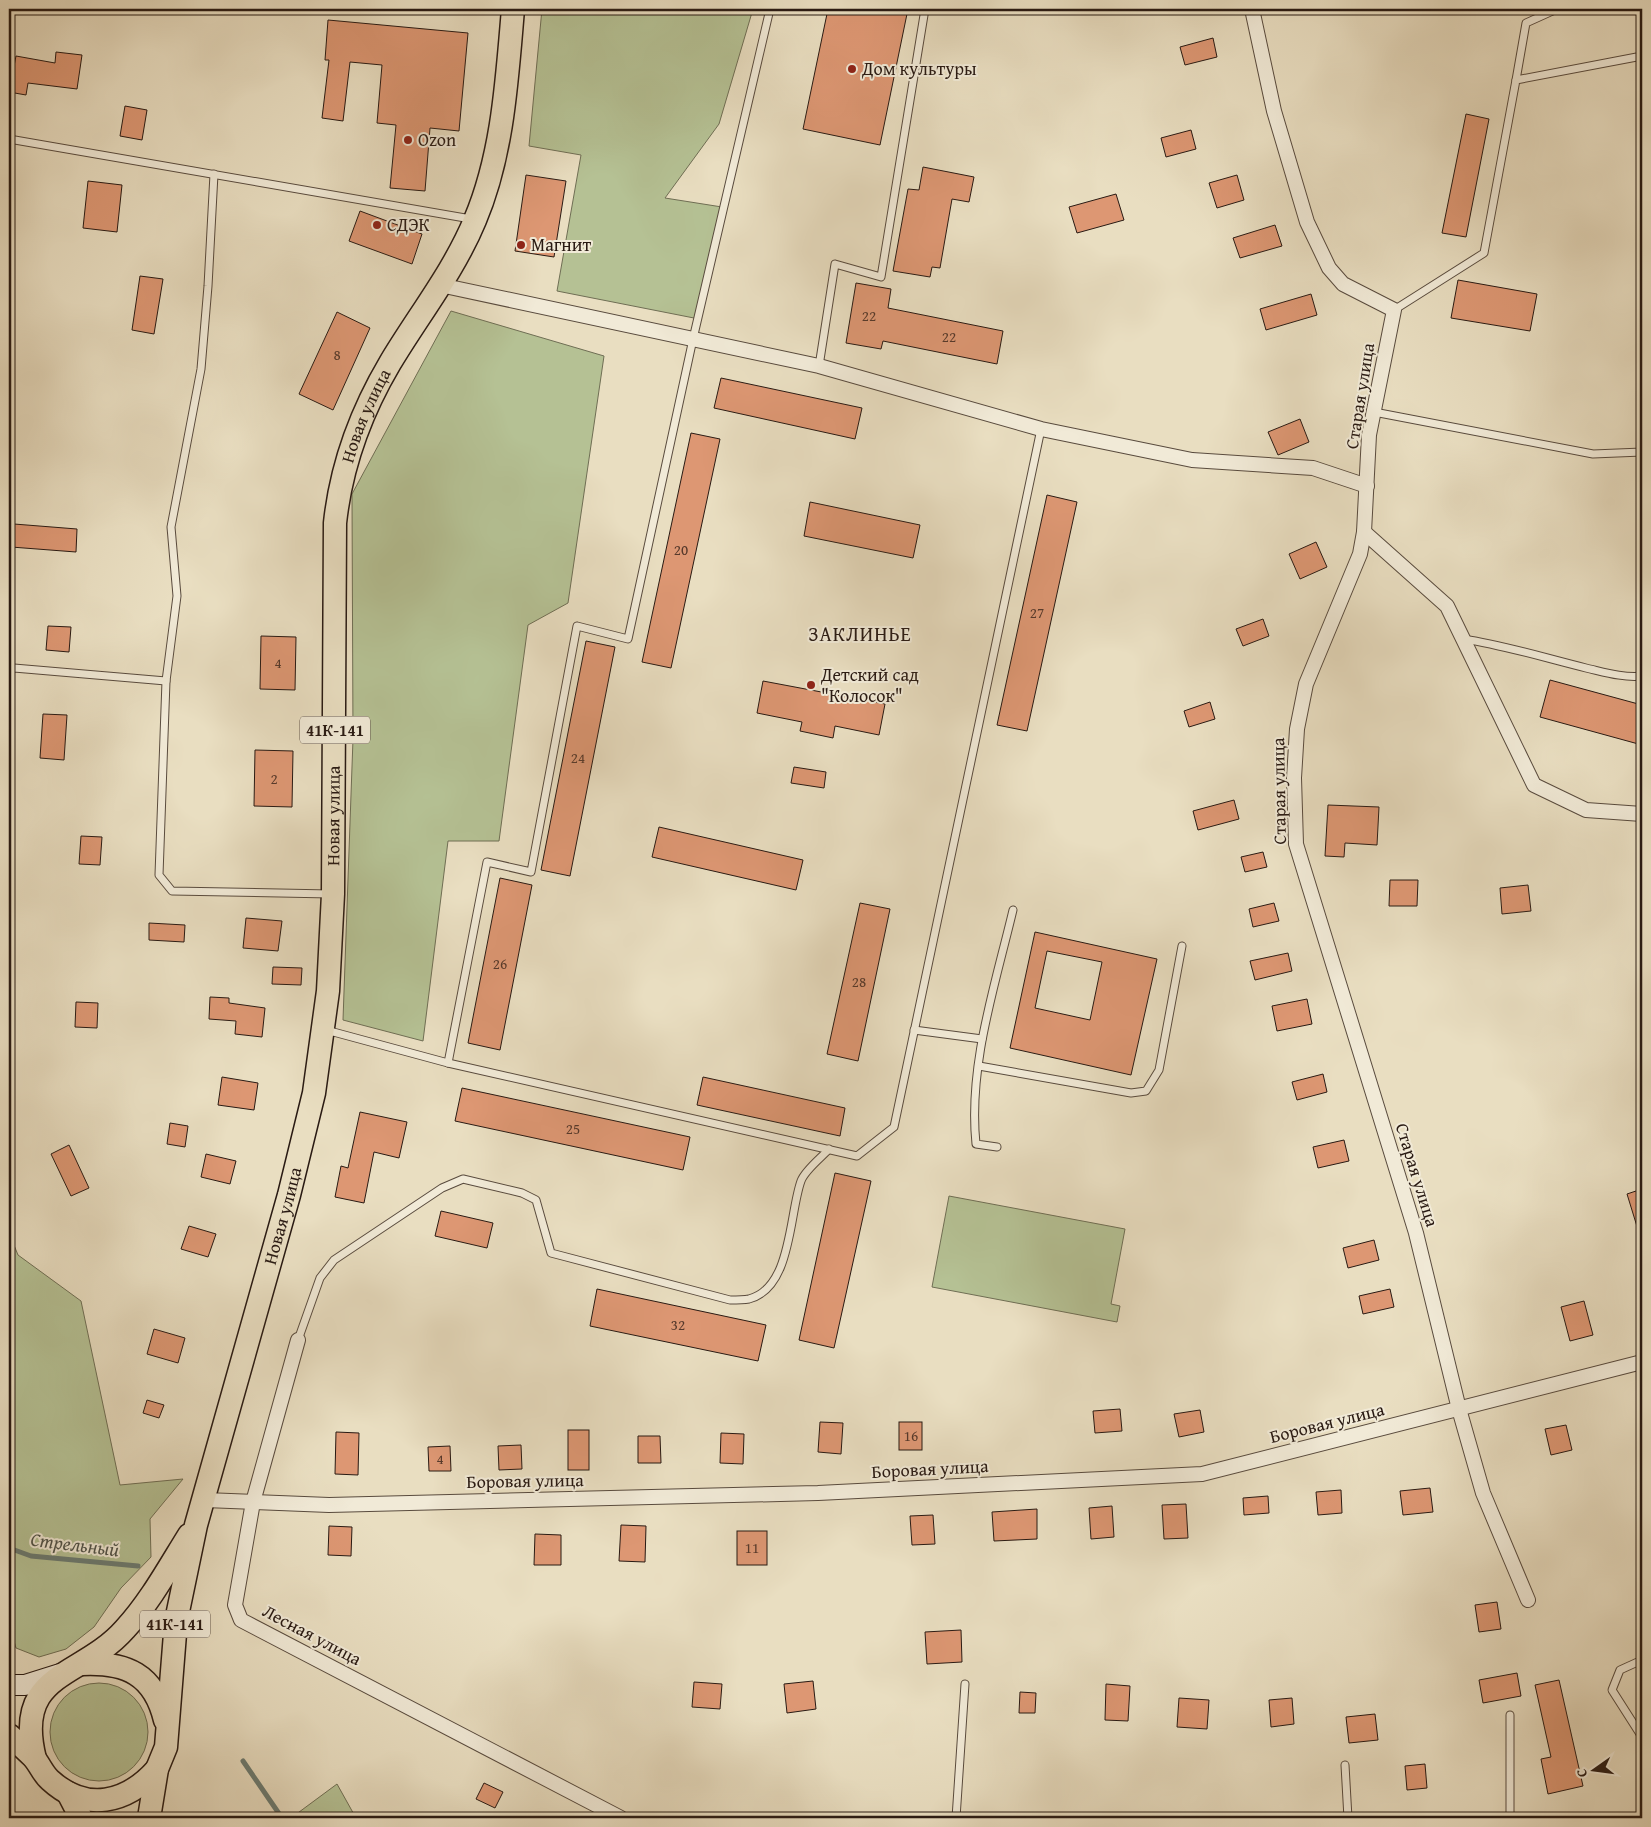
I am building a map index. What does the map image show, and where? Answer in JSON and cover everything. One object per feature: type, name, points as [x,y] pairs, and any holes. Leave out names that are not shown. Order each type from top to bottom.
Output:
[{"type":"main road","name":"Новая улица","points":[[196,1525],[205,1500],[292,1186],[314,1093],[323,1030],[328,992],[333,894],[335,523],[339,487],[369,404],[389,364],[440,285],[475,220],[489,183],[502,118],[513,9]]},
{"type":"main road","name":"41К-141","points":[[157,1769],[144,1784],[126,1795],[107,1800],[87,1800],[68,1793],[48,1779],[35,1759],[30,1736],[32,1712],[43,1691],[60,1674],[82,1664],[124,1630],[196,1525]]},
{"type":"main road","name":"41К-141","points":[[149,1818],[157,1769],[166,1747],[176,1621],[196,1525]]},
{"type":"main road","name":"41К-141","points":[[82,1664],[106,1663],[128,1669],[147,1683],[161,1702],[167,1725]]},
{"type":"main road","points":[[9,1685],[25,1684],[60,1674]]},
{"type":"main road","points":[[9,1735],[35,1759]]},
{"type":"main road","name":"41К-141","points":[[68,1793],[81,1818]]},
{"type":"street","points":[[1252,9],[1274,111],[1307,222],[1328,268],[1343,284],[1394,310]]},
{"type":"street","points":[[440,285],[819,366],[1041,428],[1192,460],[1313,468],[1367,486]]},
{"type":"street","name":"Старая улица","points":[[1394,310],[1369,435],[1364,532],[1360,554],[1306,684],[1297,729],[1294,778],[1296,844],[1416,1232],[1459,1409],[1483,1493],[1528,1600]]},
{"type":"street","points":[[1364,532],[1447,606],[1534,785],[1586,810],[1642,814]]},
{"type":"street","name":"Лесная улица","points":[[298,1340],[253,1502],[234,1605],[241,1620],[622,1818]]},
{"type":"street","name":"Боровая улица","points":[[205,1500],[329,1505],[818,1493],[1202,1474],[1642,1362]]},
{"type":"lane","points":[[448,1063],[488,862],[531,872],[577,626],[628,639],[693,339],[770,9]]},
{"type":"lane","points":[[819,366],[835,264],[881,277],[925,9]]},
{"type":"lane","points":[[1394,310],[1484,253],[1526,23],[1557,9]]},
{"type":"lane","points":[[1516,80],[1642,56]]},
{"type":"lane","points":[[9,138],[475,220]]},
{"type":"lane","points":[[214,174],[201,369],[171,527],[177,596],[166,681],[159,875],[172,890],[333,894]]},
{"type":"lane","points":[[1374,412],[1593,454],[1642,452]]},
{"type":"lane","points":[[323,1030],[448,1063],[857,1156],[894,1127],[1041,428]]},
{"type":"lane","points":[[1463,639],[1498,644],[1520,653],[1621,676],[1642,676]]},
{"type":"lane","points":[[9,670],[166,681]]},
{"type":"lane","points":[[997,1147],[976,1144],[973,1117],[982,1039],[1013,910]]},
{"type":"lane","points":[[979,1066],[1131,1093],[1146,1091],[1158,1070],[1182,946]]},
{"type":"lane","points":[[914,1030],[982,1039]]},
{"type":"lane","points":[[298,1340],[320,1278],[334,1260],[442,1188],[464,1179],[522,1193],[536,1200],[551,1253],[730,1300],[750,1299],[768,1288],[778,1270],[789,1241],[801,1180],[828,1149]]},
{"type":"lane","points":[[1642,1660],[1620,1670],[1612,1690],[1642,1737]]},
{"type":"lane","points":[[956,1818],[965,1684]]},
{"type":"lane","points":[[1510,1715],[1510,1818]]},
{"type":"lane","points":[[1346,1765],[1348,1818]]},
{"type":"green space","points":[[542,9],[753,9],[719,124],[665,198],[722,207],[699,319],[557,291],[581,155],[529,146]]},
{"type":"green space","points":[[451,311],[604,356],[568,603],[528,625],[499,841],[448,841],[423,1041],[343,1020],[353,739],[352,494]]},
{"type":"green space","points":[[949,1196],[1125,1229],[1111,1304],[1120,1306],[1117,1322],[932,1287]]},
{"type":"green space","points":[[9,1233],[18,1255],[81,1301],[120,1485],[183,1479],[150,1519],[151,1557],[121,1588],[94,1627],[66,1649],[39,1657],[16,1648],[9,1623]]},
{"type":"green space","points":[[99,1683],[118,1686],[134,1697],[145,1713],[148,1732],[145,1751],[134,1767],[118,1778],[99,1781],[80,1778],[64,1767],[53,1751],[50,1732],[53,1713],[64,1697],[80,1686]]},
{"type":"green space","points":[[337,1784],[356,1818],[291,1818]]},
{"type":"building","points":[[828,9],[908,9],[880,145],[803,129]]},
{"type":"building","points":[[328,20],[468,33],[459,131],[430,128],[425,191],[390,188],[396,125],[377,123],[382,65],[350,62],[343,121],[322,118],[329,60],[325,60]]},
{"type":"building","points":[[1213,38],[1217,57],[1185,65],[1180,47]]},
{"type":"building","points":[[56,52],[82,55],[77,89],[28,83],[26,95],[9,92],[16,56],[55,63]]},
{"type":"building","points":[[125,106],[147,110],[142,140],[120,136]]},
{"type":"building","points":[[1466,114],[1489,119],[1466,237],[1442,233]]},
{"type":"building","points":[[1191,130],[1196,149],[1166,157],[1161,138]]},
{"type":"building","points":[[923,167],[974,177],[969,202],[952,199],[940,268],[932,267],[930,277],[893,271],[908,189],[919,190]]},
{"type":"building","points":[[526,175],[566,181],[554,257],[515,251]]},
{"type":"building","points":[[1237,175],[1244,200],[1217,208],[1209,183]]},
{"type":"building","points":[[88,181],[122,185],[117,232],[83,228]]},
{"type":"building","points":[[1116,194],[1124,220],[1077,233],[1069,207]]},
{"type":"building","points":[[360,211],[422,234],[412,264],[349,241]]},
{"type":"building","points":[[1275,225],[1282,246],[1240,258],[1233,238]]},
{"type":"building","points":[[140,276],[163,279],[154,334],[132,330]]},
{"type":"building","points":[[1458,280],[1537,294],[1530,331],[1451,318]]},
{"type":"building","points":[[856,283],[891,289],[888,308],[1003,331],[997,364],[883,341],[881,349],[846,343]]},
{"type":"building","points":[[1311,294],[1317,315],[1266,330],[1260,309]]},
{"type":"building","points":[[337,312],[370,328],[333,410],[299,394]]},
{"type":"building","points":[[721,378],[862,408],[855,439],[714,408]]},
{"type":"building","points":[[1300,419],[1309,442],[1278,455],[1268,432]]},
{"type":"building","points":[[691,433],[720,439],[671,668],[642,662]]},
{"type":"building","points":[[1047,495],[1077,502],[1027,731],[997,725]]},
{"type":"building","points":[[810,502],[920,525],[913,558],[804,536]]},
{"type":"building","points":[[14,524],[77,529],[76,552],[11,547]]},
{"type":"building","points":[[1316,542],[1327,567],[1300,579],[1289,554]]},
{"type":"building","points":[[1263,619],[1269,636],[1243,646],[1236,629]]},
{"type":"building","points":[[48,626],[71,627],[69,652],[46,650]]},
{"type":"building","points":[[261,636],[296,637],[295,690],[260,689]]},
{"type":"building","points":[[586,641],[615,647],[570,876],[541,870]]},
{"type":"building","points":[[1550,680],[1642,705],[1642,745],[1540,717]]},
{"type":"building","points":[[763,681],[885,704],[879,735],[835,726],[833,738],[800,731],[802,722],[757,713]]},
{"type":"building","points":[[1210,702],[1215,719],[1189,727],[1184,711]]},
{"type":"building","points":[[43,714],[67,715],[64,760],[40,758]]},
{"type":"building","points":[[255,750],[293,751],[292,807],[254,806]]},
{"type":"building","points":[[794,767],[826,772],[824,788],[791,783]]},
{"type":"building","points":[[1234,800],[1239,819],[1198,830],[1193,811]]},
{"type":"building","points":[[1328,805],[1379,807],[1377,845],[1345,843],[1344,857],[1325,856]]},
{"type":"building","points":[[659,827],[803,860],[796,890],[652,857]]},
{"type":"building","points":[[81,836],[102,837],[100,865],[79,864]]},
{"type":"building","points":[[1263,852],[1267,867],[1245,872],[1241,857]]},
{"type":"building","points":[[500,878],[532,885],[500,1050],[468,1043]]},
{"type":"building","points":[[1390,880],[1418,880],[1417,906],[1389,906]]},
{"type":"building","points":[[1528,885],[1531,911],[1502,914],[1500,888]]},
{"type":"building","points":[[860,903],[890,909],[858,1061],[827,1054]]},
{"type":"building","points":[[1274,903],[1279,921],[1253,927],[1249,909]]},
{"type":"building","points":[[246,918],[282,921],[278,951],[243,948]]},
{"type":"building","points":[[149,923],[185,925],[184,942],[149,940]]},
{"type":"building","points":[[1035,932],[1157,959],[1131,1075],[1010,1048]],"holes":[[[1047,951],[1102,962],[1090,1020],[1035,1008]]]},
{"type":"building","points":[[1288,953],[1292,971],[1255,980],[1250,961]]},
{"type":"building","points":[[273,967],[302,968],[301,985],[272,984]]},
{"type":"building","points":[[210,997],[229,998],[229,1003],[265,1008],[262,1037],[235,1034],[236,1021],[209,1019]]},
{"type":"building","points":[[1307,999],[1312,1024],[1277,1031],[1272,1006]]},
{"type":"building","points":[[76,1002],[98,1003],[97,1028],[75,1027]]},
{"type":"building","points":[[1323,1074],[1327,1092],[1297,1100],[1292,1082]]},
{"type":"building","points":[[222,1077],[258,1083],[254,1110],[218,1105]]},
{"type":"building","points":[[703,1077],[845,1108],[840,1136],[697,1105]]},
{"type":"building","points":[[462,1088],[690,1137],[683,1170],[455,1121]]},
{"type":"building","points":[[360,1112],[407,1122],[399,1158],[374,1152],[364,1203],[335,1197],[341,1166],[348,1168]]},
{"type":"building","points":[[170,1123],[188,1126],[185,1147],[167,1144]]},
{"type":"building","points":[[1344,1140],[1349,1161],[1318,1168],[1313,1147]]},
{"type":"building","points":[[69,1145],[89,1188],[71,1196],[51,1154]]},
{"type":"building","points":[[206,1154],[236,1161],[230,1184],[201,1177]]},
{"type":"building","points":[[835,1173],[871,1181],[834,1348],[799,1340]]},
{"type":"building","points":[[1642,1189],[1642,1233],[1639,1233],[1627,1194]]},
{"type":"building","points":[[441,1211],[493,1223],[487,1248],[435,1236]]},
{"type":"building","points":[[189,1226],[216,1234],[208,1257],[181,1249]]},
{"type":"building","points":[[1374,1240],[1379,1260],[1348,1268],[1343,1248]]},
{"type":"building","points":[[597,1289],[766,1325],[758,1361],[590,1326]]},
{"type":"building","points":[[1390,1289],[1394,1307],[1363,1314],[1359,1296]]},
{"type":"building","points":[[1584,1301],[1593,1335],[1570,1341],[1561,1307]]},
{"type":"building","points":[[154,1329],[185,1338],[178,1363],[147,1354]]},
{"type":"building","points":[[147,1400],[164,1405],[159,1418],[143,1413]]},
{"type":"building","points":[[1120,1409],[1122,1431],[1095,1433],[1093,1411]]},
{"type":"building","points":[[1200,1410],[1204,1432],[1179,1437],[1174,1414]]},
{"type":"building","points":[[820,1422],[843,1423],[841,1454],[818,1452]]},
{"type":"building","points":[[899,1422],[922,1422],[922,1450],[899,1450]]},
{"type":"building","points":[[1566,1425],[1572,1450],[1551,1455],[1545,1429]]},
{"type":"building","points":[[568,1430],[589,1430],[589,1470],[568,1470]]},
{"type":"building","points":[[336,1432],[359,1433],[358,1475],[335,1474]]},
{"type":"building","points":[[721,1433],[744,1434],[743,1464],[720,1463]]},
{"type":"building","points":[[638,1436],[660,1436],[661,1463],[638,1463]]},
{"type":"building","points":[[521,1445],[522,1469],[499,1470],[498,1446]]},
{"type":"building","points":[[450,1446],[451,1471],[429,1471],[428,1447]]},
{"type":"building","points":[[1430,1488],[1433,1512],[1403,1515],[1400,1491]]},
{"type":"building","points":[[1341,1490],[1342,1513],[1318,1515],[1316,1492]]},
{"type":"building","points":[[1268,1496],[1269,1513],[1244,1515],[1243,1498]]},
{"type":"building","points":[[1186,1504],[1188,1538],[1164,1539],[1162,1505]]},
{"type":"building","points":[[1112,1506],[1114,1537],[1091,1539],[1089,1508]]},
{"type":"building","points":[[1037,1509],[1037,1539],[994,1541],[992,1512]]},
{"type":"building","points":[[933,1515],[935,1544],[912,1545],[910,1516]]},
{"type":"building","points":[[621,1525],[646,1526],[645,1562],[619,1561]]},
{"type":"building","points":[[329,1526],[352,1527],[351,1556],[328,1555]]},
{"type":"building","points":[[737,1531],[767,1531],[767,1565],[737,1565]]},
{"type":"building","points":[[535,1534],[561,1535],[561,1565],[534,1565]]},
{"type":"building","points":[[1497,1602],[1501,1629],[1479,1632],[1475,1605]]},
{"type":"building","points":[[961,1630],[962,1662],[927,1664],[925,1632]]},
{"type":"building","points":[[1517,1673],[1521,1696],[1483,1703],[1479,1680]]},
{"type":"building","points":[[1559,1680],[1583,1786],[1548,1794],[1541,1759],[1551,1757],[1535,1685]]},
{"type":"building","points":[[813,1681],[816,1709],[787,1713],[784,1684]]},
{"type":"building","points":[[694,1682],[722,1684],[720,1709],[692,1707]]},
{"type":"building","points":[[1106,1684],[1130,1686],[1128,1721],[1105,1720]]},
{"type":"building","points":[[1020,1692],[1036,1693],[1035,1713],[1019,1713]]},
{"type":"building","points":[[1179,1698],[1209,1700],[1207,1729],[1177,1727]]},
{"type":"building","points":[[1292,1698],[1294,1724],[1271,1727],[1269,1700]]},
{"type":"building","points":[[1375,1714],[1378,1740],[1349,1743],[1346,1717]]},
{"type":"building","points":[[1425,1764],[1427,1788],[1407,1790],[1405,1766]]},
{"type":"building","points":[[484,1783],[503,1792],[495,1808],[476,1799]]},
{"type":"waterway","name":"Стрельный","points":[[9,1548],[31,1556],[138,1566]]},
{"type":"waterway","name":"Стрельный","points":[[243,1761],[282,1818]]},
{"type":"place","name":"Дом культуры","points":[[852,69]]},
{"type":"place","name":"Ozon","points":[[408,140]]},
{"type":"place","name":"СДЭК","points":[[377,225]]},
{"type":"place","name":"Магнит","points":[[521,245]]},
{"type":"place","name":"Детский сад \"Колосок\"","points":[[811,685]]},
{"type":"district","name":"ЗАКЛИНЬЕ","points":[[860,634]]}]
